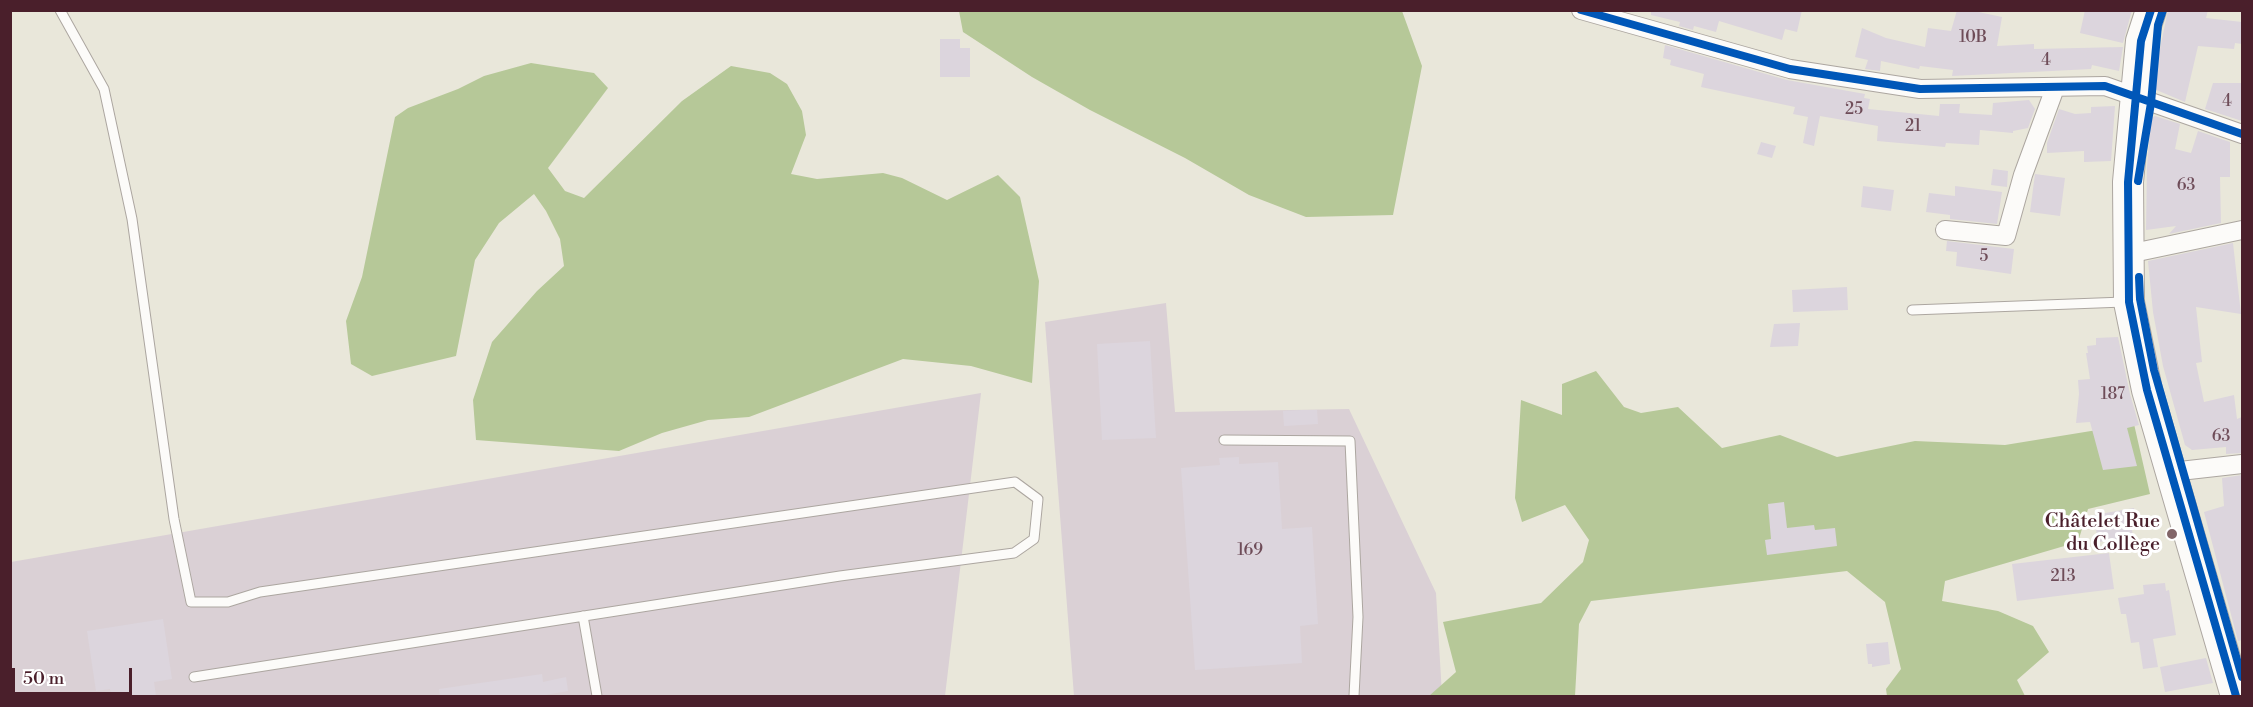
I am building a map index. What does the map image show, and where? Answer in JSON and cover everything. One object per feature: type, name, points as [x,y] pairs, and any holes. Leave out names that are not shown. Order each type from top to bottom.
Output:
[{"type":"main road","points":[[2151,10],[2141,41],[2128,182],[2129,302],[2147,390],[2236,696]]},
{"type":"street","points":[[1581,10],[1790,69],[1920,89],[2105,86],[2242,134]]},
{"type":"street","points":[[1945,230],[2006,236],[2023,175],[2055,88]]},
{"type":"street","points":[[2128,254],[2242,230]]},
{"type":"street","points":[[2171,472],[2242,464]]},
{"type":"lane","points":[[60,10],[104,89],[132,219],[174,519],[191,602],[228,602],[260,592],[1015,482],[1038,499],[1034,539],[1014,553],[840,576],[194,677]]},
{"type":"lane","points":[[1912,310],[2129,302]]},
{"type":"lane","points":[[1224,440],[1350,441],[1358,617],[1354,696]]},
{"type":"lane","points":[[583,616],[597,696]]},
{"type":"shaded area","points":[[1166,303],[1175,412],[1349,409],[1436,593],[1442,695],[1074,696],[1045,322]]},
{"type":"shaded area","points":[[981,393],[945,696],[11,696],[11,562]]},
{"type":"green space","points":[[959,11],[1402,11],[1422,66],[1393,215],[1306,217],[1249,195],[1185,158],[1090,110],[1032,77],[963,32]]},
{"type":"green space","points":[[531,63],[594,73],[608,88],[548,168],[565,191],[584,198],[682,101],[731,66],[770,73],[787,84],[802,111],[806,135],[791,174],[817,179],[883,173],[902,178],[947,200],[998,175],[1020,197],[1039,281],[1032,383],[971,366],[903,359],[749,417],[708,420],[662,433],[619,451],[476,440],[473,400],[492,342],[537,291],[564,266],[560,239],[546,211],[534,194],[499,223],[475,260],[456,356],[372,376],[351,364],[346,321],[362,277],[395,117],[408,108],[458,89],[484,76]]},
{"type":"green space","points":[[1596,371],[1624,407],[1641,413],[1678,407],[1722,448],[1780,435],[1837,457],[1915,441],[2005,445],[2134,424],[2150,494],[2088,509],[2078,542],[1945,581],[1942,601],[1998,611],[2033,626],[2049,652],[2017,680],[2025,696],[1887,696],[1886,689],[1901,669],[1885,602],[1847,571],[1591,601],[1579,624],[1575,696],[1429,696],[1456,672],[1443,622],[1541,603],[1583,562],[1589,540],[1565,505],[1522,522],[1515,498],[1521,400],[1562,415],[1562,384]]},
{"type":"building","points":[[1651,10],[1802,10],[1797,32],[1785,29],[1782,40],[1719,21],[1716,32],[1694,26],[1693,30],[1679,26],[1680,22],[1651,15]]},
{"type":"building","points":[[1957,10],[1969,10],[2002,17],[1997,46],[2034,44],[2034,49],[2123,47],[2119,71],[2092,65],[2091,69],[1952,76],[1953,70],[1920,66],[1919,69],[1881,61],[1880,71],[1865,69],[1868,60],[1855,57],[1862,28],[1886,38],[1925,47],[1928,28],[1951,31]]},
{"type":"building","points":[[2085,10],[2132,10],[2123,43],[2080,33]]},
{"type":"building","points":[[2168,10],[2208,10],[2206,18],[2242,22],[2242,44],[2235,43],[2234,49],[2198,46],[2185,102],[2154,89]]},
{"type":"building","points":[[940,39],[960,39],[960,48],[970,48],[970,77],[940,77]]},
{"type":"building","points":[[1665,45],[1787,80],[1865,94],[1864,98],[1870,99],[1868,109],[1939,116],[1940,104],[1960,104],[1959,113],[1992,115],[1993,103],[2029,100],[2035,109],[2028,128],[2013,131],[2013,133],[1980,130],[1979,145],[1946,143],[1945,147],[1877,141],[1878,126],[1820,116],[1814,146],[1803,143],[1808,117],[1793,114],[1795,107],[1701,87],[1704,74],[1670,65],[1671,60],[1663,58]]},
{"type":"building","points":[[2213,83],[2242,83],[2242,121],[2205,109]]},
{"type":"building","points":[[2115,106],[2111,161],[2084,162],[2084,151],[2047,153],[2047,143],[2059,109],[2075,114],[2091,113],[2091,107]]},
{"type":"building","points":[[2155,116],[2180,124],[2175,149],[2191,153],[2198,131],[2230,142],[2230,177],[2220,177],[2221,223],[2169,234],[2176,226],[2146,230],[2147,167],[2151,118]]},
{"type":"building","points":[[1761,142],[1776,146],[1772,158],[1757,154]]},
{"type":"building","points":[[1993,169],[2008,171],[2007,187],[1991,185]]},
{"type":"building","points":[[2035,174],[2065,178],[2060,216],[2030,212]]},
{"type":"building","points":[[1863,186],[1894,190],[1891,211],[1861,207]]},
{"type":"building","points":[[1955,186],[2002,192],[1997,224],[1950,219],[1950,215],[1926,212],[1929,193],[1955,196]]},
{"type":"building","points":[[1947,241],[2014,249],[2011,274],[1956,266],[1957,252],[1946,251]]},
{"type":"building","points":[[2233,243],[2241,314],[2196,307],[2202,362],[2196,363],[2204,402],[2234,395],[2237,419],[2242,417],[2242,453],[2226,454],[2226,447],[2192,450],[2185,445],[2163,366],[2153,312],[2148,261]]},
{"type":"building","points":[[1847,287],[1848,310],[1793,312],[1792,290]]},
{"type":"building","points":[[1800,323],[1798,346],[1770,347],[1774,324]]},
{"type":"building","points":[[2118,337],[2139,425],[2127,428],[2137,466],[2103,470],[2090,422],[2076,423],[2078,380],[2090,379],[2087,346],[2096,345],[2096,338]]},
{"type":"building","points":[[1150,341],[1156,438],[1102,440],[1097,344]]},
{"type":"building","points":[[1317,410],[1318,424],[1284,426],[1283,411]]},
{"type":"building","points":[[1239,457],[1239,464],[1278,462],[1282,529],[1312,527],[1318,624],[1300,626],[1302,663],[1195,670],[1181,468],[1220,465],[1219,458]]},
{"type":"building","points":[[2242,475],[2242,640],[2238,641],[2204,512],[2224,506],[2222,478]]},
{"type":"building","points":[[1784,502],[1787,528],[1814,525],[1815,530],[1835,528],[1837,546],[1767,555],[1765,540],[1771,539],[1768,504]]},
{"type":"building","points":[[2134,508],[2135,521],[2131,521],[2133,538],[2098,542],[2094,515]]},
{"type":"building","points":[[2109,553],[2114,589],[2017,601],[2012,564]]},
{"type":"building","points":[[2165,583],[2166,591],[2169,590],[2176,635],[2153,639],[2158,667],[2143,669],[2139,642],[2131,643],[2126,614],[2121,614],[2118,598],[2144,594],[2143,585]]},
{"type":"building","points":[[163,619],[172,679],[154,682],[156,696],[111,696],[110,689],[96,691],[87,631]]},
{"type":"building","points":[[1888,642],[1890,664],[1872,667],[1872,664],[1868,664],[1866,644]]},
{"type":"building","points":[[2206,658],[2213,683],[2165,692],[2160,667]]},
{"type":"building","points":[[542,674],[543,682],[566,677],[568,691],[546,696],[440,696],[439,689]]},
{"type":"cycle path","points":[[1581,10],[1790,69],[1920,89],[2105,86],[2242,134]]},
{"type":"cycle path","points":[[2151,10],[2141,41],[2128,182],[2129,302],[2147,390],[2236,696]]},
{"type":"cycle path","points":[[2138,181],[2151,103],[2158,25],[2163,10]]},
{"type":"cycle path","points":[[2139,277],[2140,299],[2154,370],[2242,677]]},
{"type":"place","name":"Châtelet Rue du Collège","points":[[2172,534]]}]
